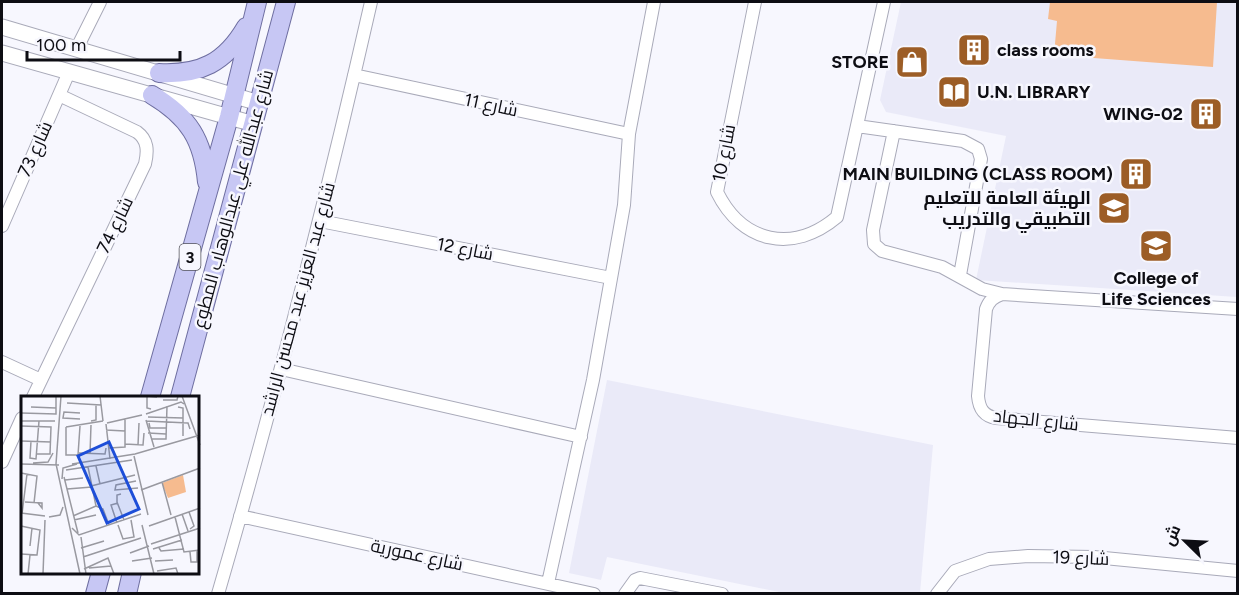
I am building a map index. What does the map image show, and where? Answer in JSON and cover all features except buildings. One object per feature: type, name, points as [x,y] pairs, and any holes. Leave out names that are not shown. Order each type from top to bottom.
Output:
[{"type":"main road","name":"شارع عبدالله علي عبدالوهاب المطوع","points":[[180,396],[286,2]]},
{"type":"main road","name":"شارع عبدالله علي عبدالوهاب المطوع","points":[[150,396],[229,117],[256,5]]},
{"type":"main road","points":[[159,73],[179,74],[200,69],[219,60],[234,46],[256,5]]},
{"type":"main road","points":[[152,95],[171,106],[186,121],[198,140],[205,160],[207,182],[205,204]]},
{"type":"main road","points":[[95,594],[100,574]]},
{"type":"main road","points":[[126,594],[132,574]]},
{"type":"street","points":[[76,48],[100,2]]},
{"type":"street","name":"شارع عبد العزيز عبد محسن الراشد","points":[[218,594],[320,221],[371,2]]},
{"type":"street","points":[[548,583],[581,437],[611,278],[624,205],[629,134],[654,2]]},
{"type":"street","name":"شارع 10","points":[[755,2],[717,192],[734,219],[747,229],[762,236],[778,239],[810,234],[824,227],[837,216],[884,2]]},
{"type":"street","points":[[4,28],[260,103]]},
{"type":"street","points":[[2,53],[10,49],[14,38],[4,28]]},
{"type":"street","points":[[2,53],[254,124]]},
{"type":"street","name":"شارع 73","points":[[2,226],[69,72]]},
{"type":"street","name":"شارع 11","points":[[354,75],[629,134]]},
{"type":"street","name":"شارع 74","points":[[34,396],[145,164],[147,154],[146,141],[137,132],[59,95]]},
{"type":"street","points":[[857,126],[963,141],[974,146],[981,154],[960,275]]},
{"type":"street","points":[[894,130],[873,230],[874,244],[882,251],[942,267],[982,289],[1002,294],[1238,309]]},
{"type":"street","name":"شارع 12","points":[[320,221],[611,278]]},
{"type":"street","name":"شارع الجهاد","points":[[1002,294],[991,301],[986,309],[978,396],[979,406],[987,416],[1238,438]]},
{"type":"street","points":[[2,362],[41,381]]},
{"type":"street","points":[[281,369],[581,437]]},
{"type":"street","points":[[2,457],[21,420]]},
{"type":"street","name":"شارع عمورية","points":[[240,516],[548,583],[570,591],[594,594]]},
{"type":"street","name":"شارع 19","points":[[937,594],[955,571],[989,559],[1028,556],[1094,557],[1238,571]]},
{"type":"street","points":[[625,594],[635,580],[640,578],[722,594]]},
{"type":"shaded area","name":"الهيئة العامة للتعليم التطبيقي والتدريب","points":[[901,2],[1237,2],[1237,297],[976,280],[1006,136],[886,112],[880,100]]},
{"type":"shaded area","points":[[1050,2],[1217,2],[1213,67],[1054,55],[1057,21],[1048,19]]},
{"type":"shaded area","points":[[607,380],[933,445],[920,593],[784,593],[607,557],[601,580],[569,573]]},
{"type":"place","name":"class rooms","points":[[974,50]]},
{"type":"place","name":"STORE","points":[[912,62]]},
{"type":"place","name":"U.N. LIBRARY","points":[[954,92]]},
{"type":"place","name":"WING-02","points":[[1206,114]]},
{"type":"place","name":"MAIN BUILDING (CLASS ROOM)","points":[[1136,174]]},
{"type":"place","name":"الهيئة العامة للتعليم التطبيقي والتدريب","points":[[1114,208]]},
{"type":"place","name":"College of Life Sciences","points":[[1156,246]]}]
